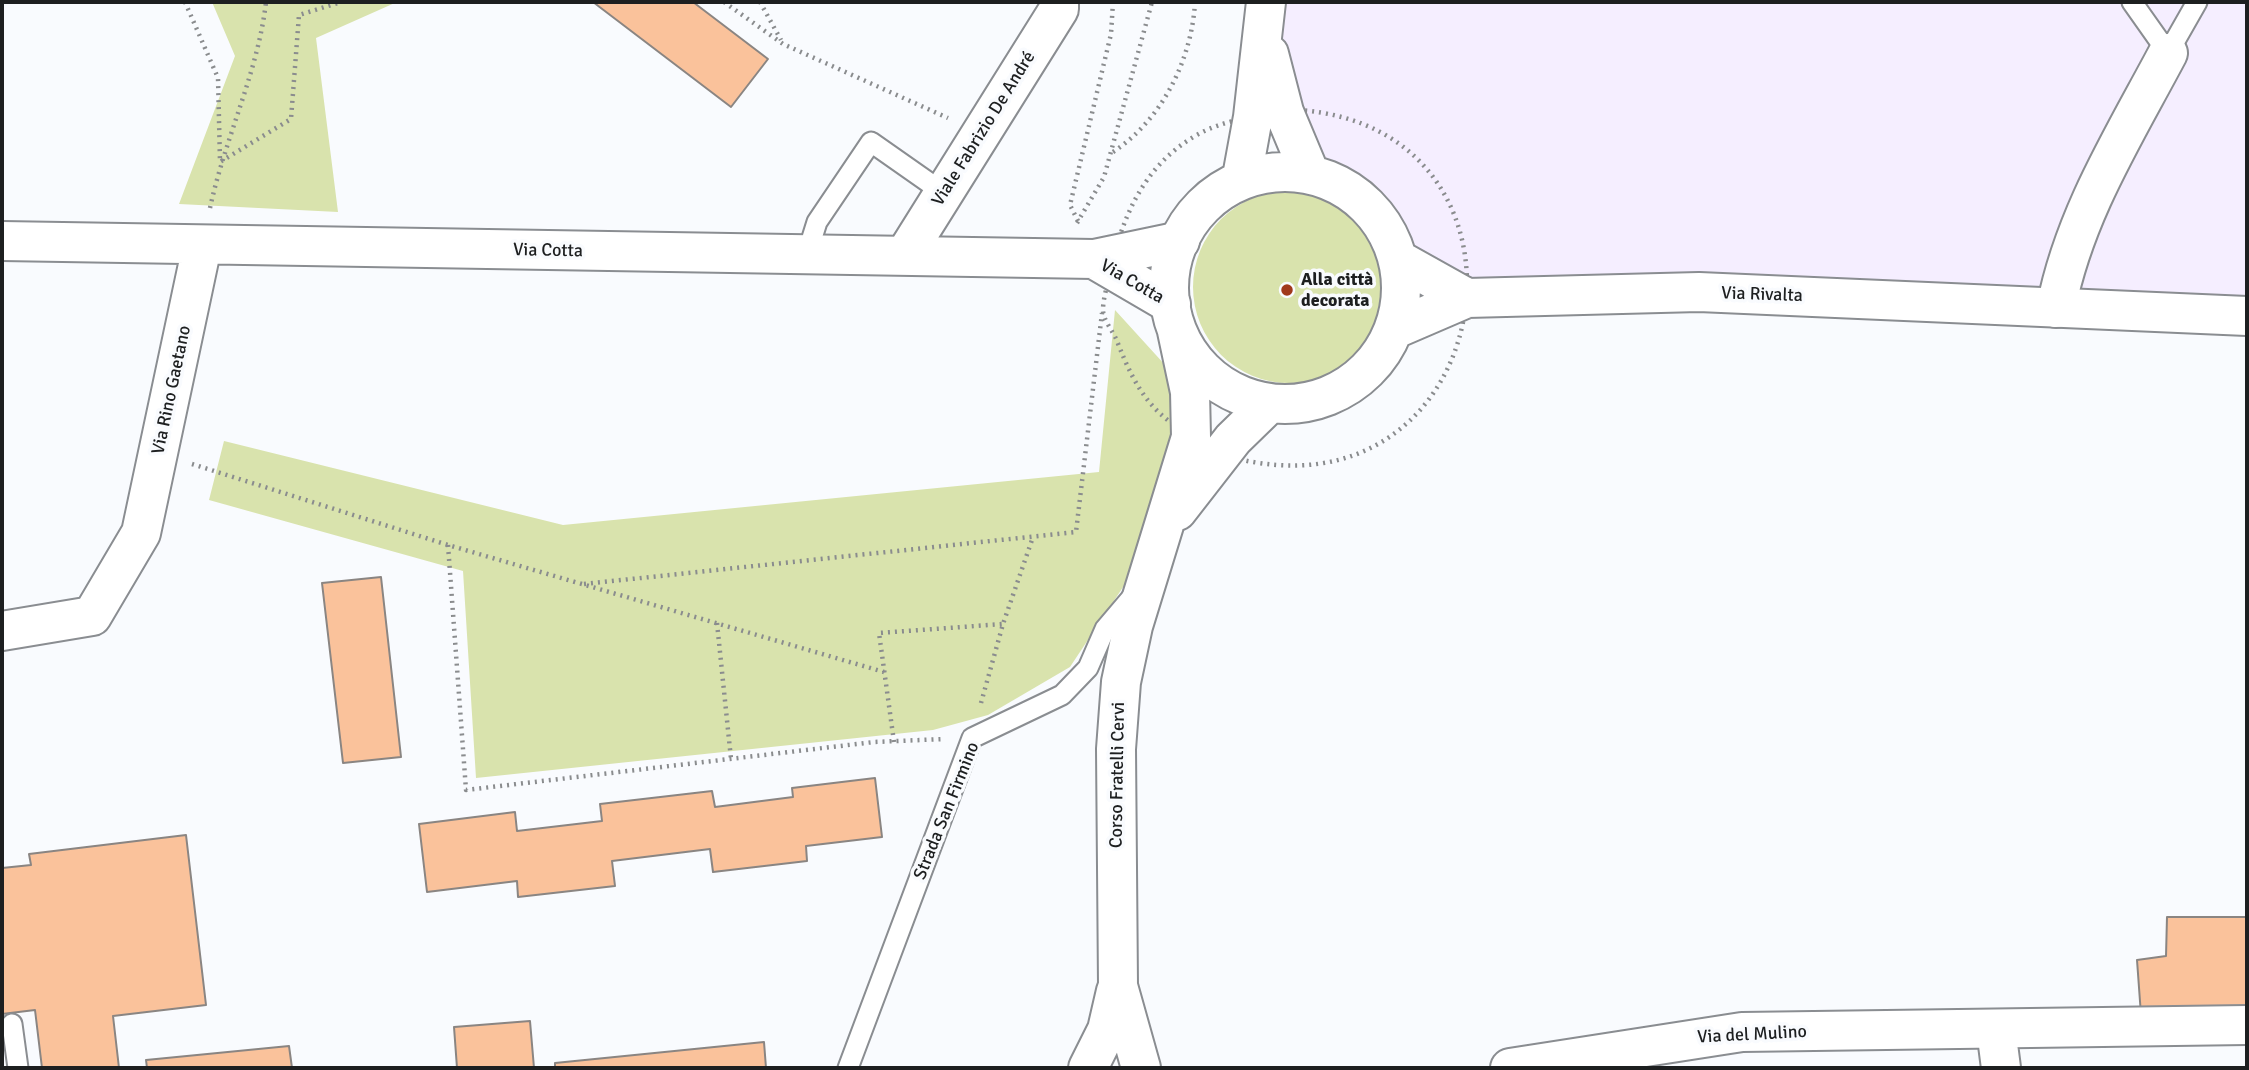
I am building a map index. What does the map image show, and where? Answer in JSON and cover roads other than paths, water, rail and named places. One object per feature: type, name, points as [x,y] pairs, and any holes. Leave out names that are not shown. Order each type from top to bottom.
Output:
[{"type":"street","name":"Viale Fabrizio De André","points":[[905,255],[946,194],[1059,9],[1059,2]]},
{"type":"street","points":[[1242,177],[1268,115],[1265,17]]},
{"type":"street","points":[[2056,307],[2065,263],[2084,212],[2168,53]]},
{"type":"street","points":[[1268,115],[1310,174]]},
{"type":"street","points":[[1272,173],[1310,174],[1343,187],[1370,207],[1388,232],[1399,260],[1403,289],[1395,329],[1372,368],[1343,391],[1307,404],[1269,404],[1237,395],[1209,377],[1190,355],[1174,318],[1169,271],[1194,214],[1219,189],[1242,177],[1272,173]]},
{"type":"street","name":"Via Cotta","points":[[2,241],[202,246],[1051,256],[1101,253],[1180,241]]},
{"type":"street","name":"Via Rino Gaetano","points":[[2,631],[92,616],[141,533],[202,246]]},
{"type":"street","name":"Via Cotta","points":[[1101,253],[1174,318]]},
{"type":"street","points":[[1399,260],[1467,298]]},
{"type":"street","name":"Via Rivalta","points":[[1395,329],[1467,298],[1699,292],[2247,316]]},
{"type":"street","name":"Corso Fratelli Cervi","points":[[1174,318],[1190,392],[1227,456]]},
{"type":"street","name":"Corso Fratelli Cervi","points":[[1088,1068],[1107,1030],[1118,986],[1116,749],[1121,682],[1145,582],[1164,528],[1227,456],[1233,439],[1269,404]]},
{"type":"street","name":"Corso Fratelli Cervi","points":[[1118,986],[1140,1068]]},
{"type":"street","name":"Via del Mulino","points":[[1510,1068],[1742,1032],[2247,1025]]},
{"type":"street","points":[[1996,1029],[2001,1068]]},
{"type":"lane","points":[[2132,2],[2168,53],[2197,2]]},
{"type":"lane","points":[[807,254],[817,222],[871,142],[946,194]]},
{"type":"lane","name":"Strada San Firmino","points":[[848,1068],[972,738],[1062,695],[1088,668],[1105,629],[1145,582]]},
{"type":"lane","points":[[12,1024],[18,1068]]},
{"type":"place","name":"Alla città decorata","points":[[1287,290]]}]
